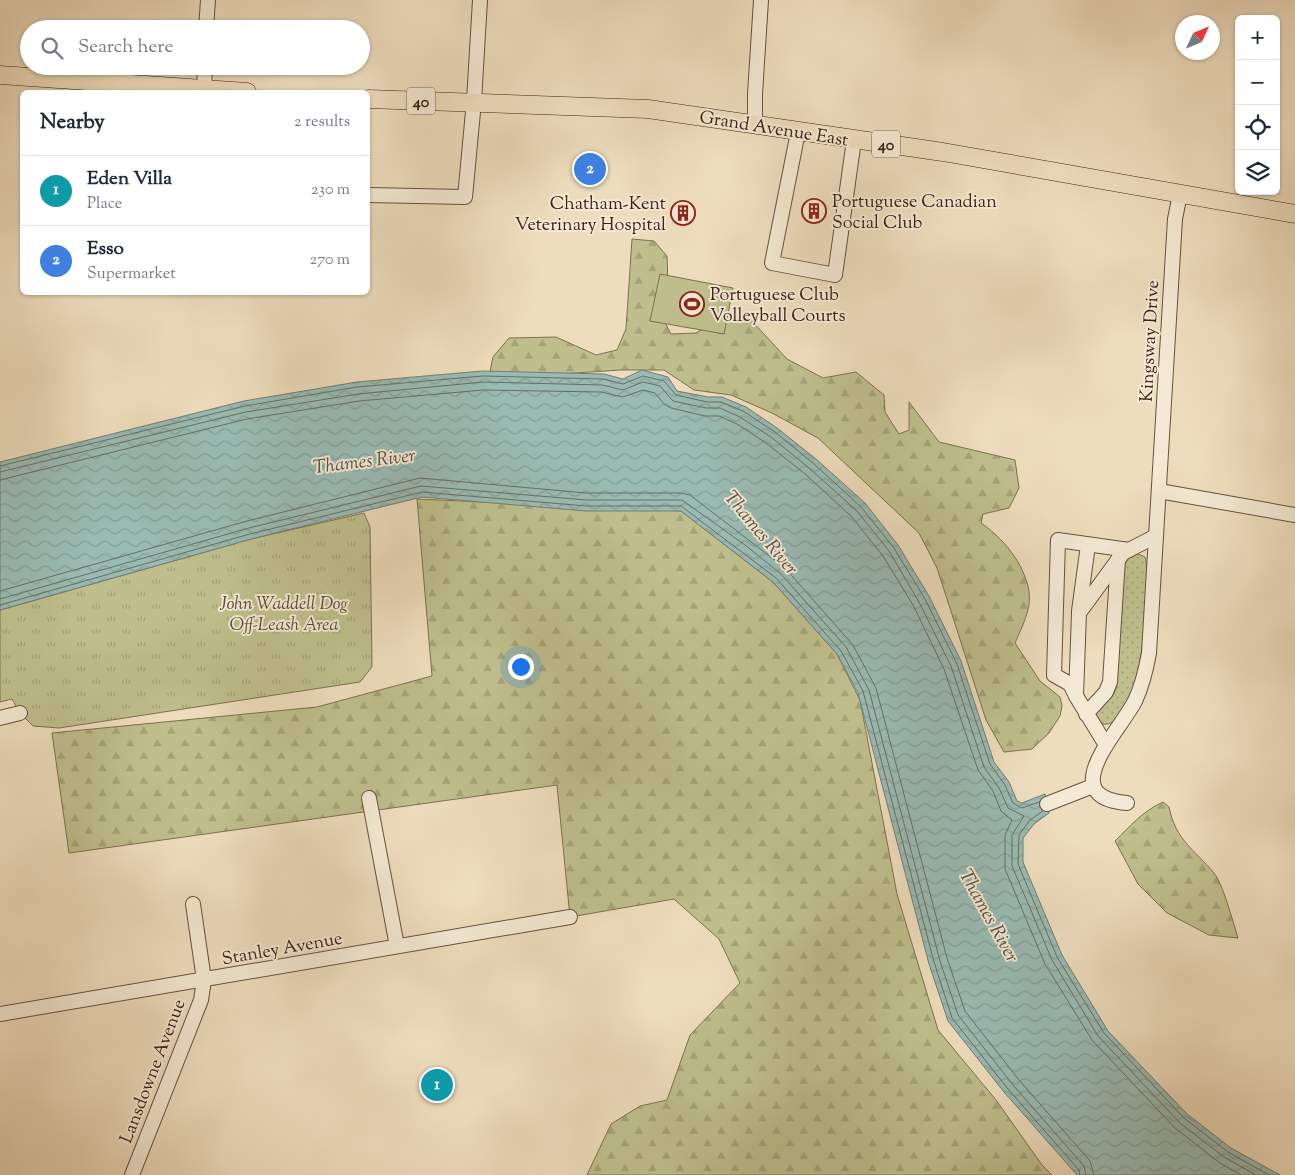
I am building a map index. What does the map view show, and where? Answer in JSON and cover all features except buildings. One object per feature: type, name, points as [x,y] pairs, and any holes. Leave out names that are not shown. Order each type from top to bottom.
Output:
[{"type":"main road","points":[[0,75],[191,90]]},
{"type":"main road","name":"Grand Avenue East","points":[[370,98],[648,109],[943,152],[1295,214]]},
{"type":"street","points":[[207,20],[208,0]]},
{"type":"street","points":[[370,195],[465,197],[474,101],[480,0]]},
{"type":"street","points":[[755,124],[754,94],[761,0]]},
{"type":"street","points":[[204,90],[205,75]]},
{"type":"street","points":[[798,132],[772,263],[835,275],[854,140]]},
{"type":"street","name":"Kingsway Drive","points":[[1094,786],[1094,769],[1106,745],[1134,702],[1146,670],[1151,636],[1175,219],[1180,194]]},
{"type":"street","points":[[1159,491],[1295,515]]},
{"type":"street","points":[[1079,613],[1123,555],[1156,536]]},
{"type":"street","points":[[1106,745],[1070,684],[1054,675],[1058,540],[1088,545],[1123,555]]},
{"type":"street","points":[[1076,696],[1079,613],[1088,545]]},
{"type":"street","points":[[1086,714],[1106,692],[1110,682],[1123,555]]},
{"type":"street","points":[[0,718],[20,713]]},
{"type":"street","points":[[1047,804],[1094,786],[1107,799],[1127,803]]},
{"type":"street","points":[[369,798],[398,946]]},
{"type":"street","points":[[192,904],[204,980]]},
{"type":"street","name":"Stanley Avenue","points":[[0,1014],[570,917]]},
{"type":"street","name":"Lansdowne Avenue","points":[[132,1175],[200,1000],[204,980]]},
{"type":"green space","points":[[632,239],[654,241],[667,256],[668,284],[661,315],[671,334],[696,333],[715,322],[751,320],[787,359],[823,378],[856,372],[884,395],[885,412],[899,434],[909,430],[909,402],[939,442],[1015,460],[1019,488],[1009,508],[983,514],[981,523],[997,536],[1011,552],[1022,571],[1029,591],[1030,597],[1026,617],[1015,643],[1040,681],[1060,697],[1062,706],[1060,716],[1049,733],[1032,749],[1004,752],[986,720],[937,568],[919,533],[818,438],[772,413],[731,395],[694,390],[664,370],[620,370],[503,378],[490,371],[493,357],[509,338],[556,337],[596,355],[617,350],[626,329]]},
{"type":"green space","name":"Portuguese Club Volleyball Courts","points":[[660,274],[733,288],[724,334],[650,321]]},
{"type":"green space","points":[[417,499],[681,511],[773,582],[837,654],[860,700],[897,894],[938,1030],[996,1100],[1042,1165],[1052,1175],[587,1175],[611,1124],[640,1106],[667,1100],[690,1035],[740,983],[719,939],[674,899],[570,917],[557,785],[69,853],[52,733],[317,707],[432,676]]},
{"type":"green space","name":"John Waddell Dog Off-Leash Area","points":[[364,513],[370,527],[372,667],[360,682],[59,728],[33,726],[20,713],[12,699],[0,702],[0,610],[251,539]]},
{"type":"green space","points":[[1138,554],[1145,557],[1148,570],[1144,632],[1135,685],[1126,707],[1115,720],[1101,724],[1096,716],[1097,712],[1114,694],[1116,687],[1124,565],[1129,558]]},
{"type":"green space","points":[[1163,802],[1169,807],[1172,819],[1181,836],[1217,878],[1238,938],[1209,935],[1167,913],[1138,884],[1115,841],[1143,814]]},
{"type":"water","name":"Thames River","points":[[642,370],[668,377],[677,391],[708,397],[722,397],[746,407],[777,428],[816,459],[865,503],[898,545],[929,596],[961,661],[994,762],[1009,782],[1017,801],[1022,803],[1045,794],[1049,813],[1034,824],[1023,838],[1023,862],[1062,955],[1108,1031],[1187,1114],[1231,1148],[1280,1175],[1077,1175],[1004,1092],[948,1021],[929,964],[858,693],[837,654],[773,582],[681,511],[586,511],[422,497],[251,539],[0,610],[0,462],[244,401],[357,382],[482,371],[604,374],[623,379]]},
{"type":"place","name":"Esso","points":[[590,169]]},
{"type":"place","name":"Portuguese Canadian Social Club","points":[[814,211]]},
{"type":"place","name":"Chatham-Kent Veterinary Hospital","points":[[683,213]]},
{"type":"place","name":"Portuguese Club Volleyball Courts","points":[[692,304]]},
{"type":"place","name":"Eden Villa","points":[[437,1085]]}]
